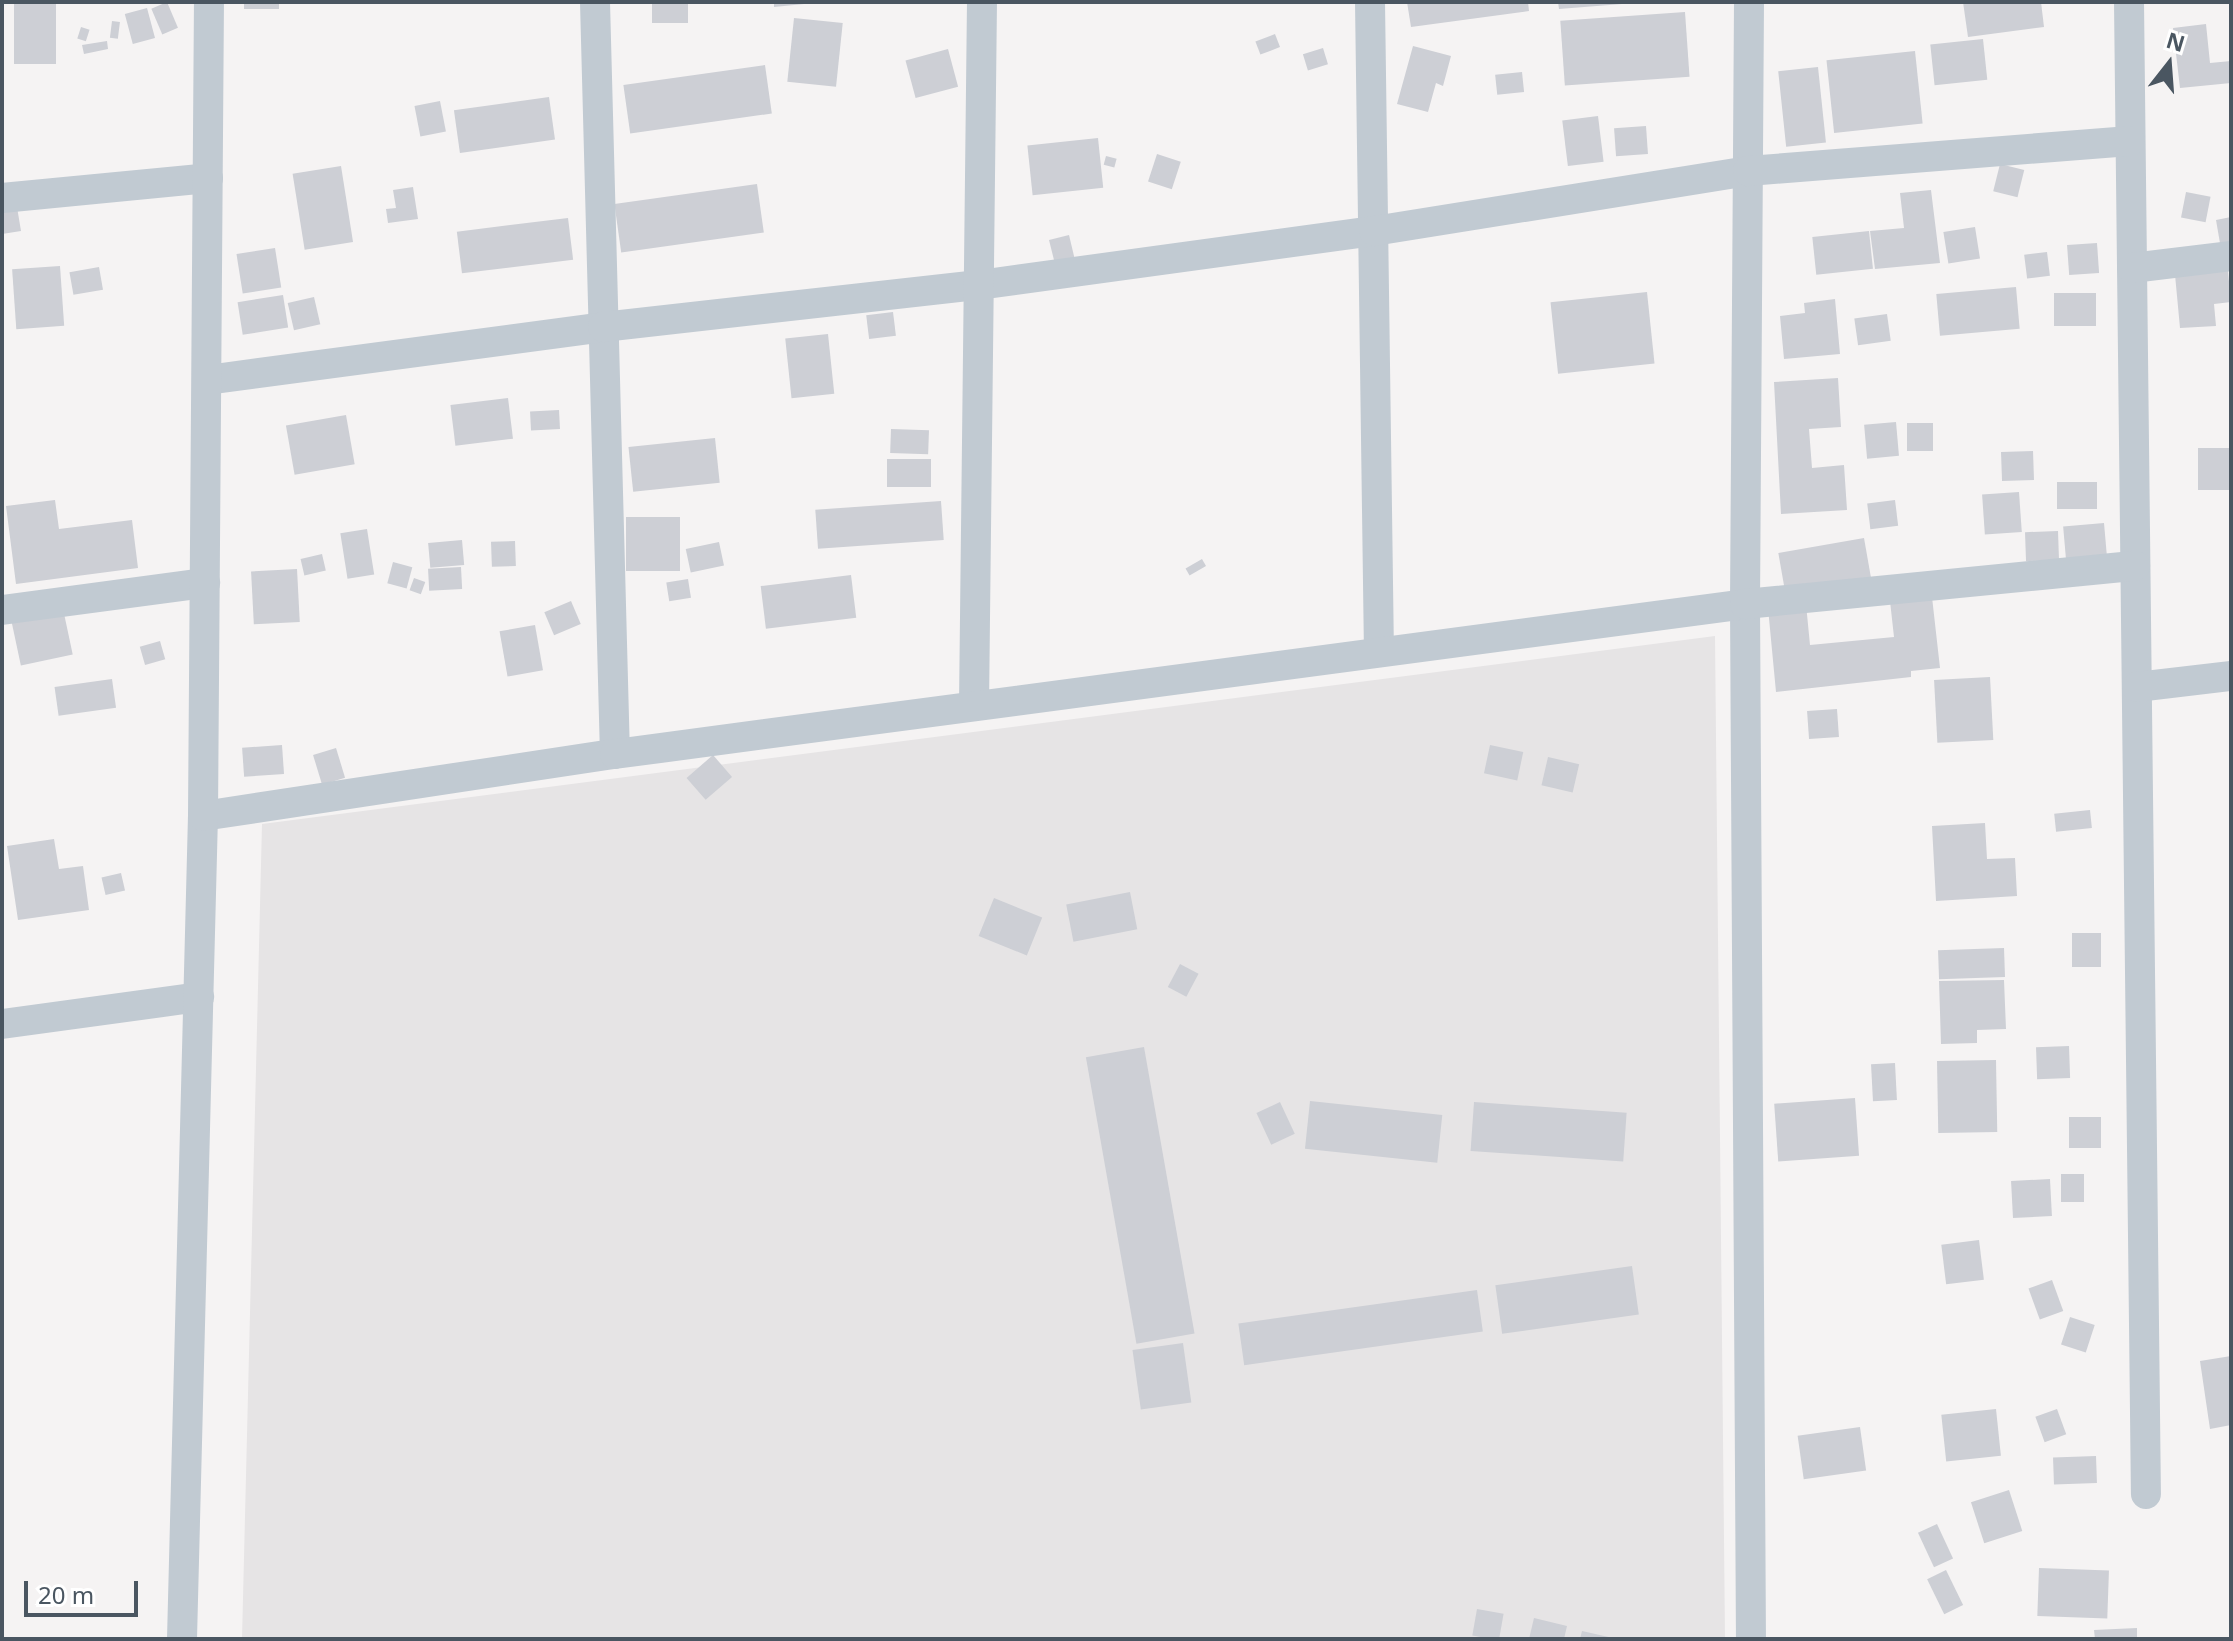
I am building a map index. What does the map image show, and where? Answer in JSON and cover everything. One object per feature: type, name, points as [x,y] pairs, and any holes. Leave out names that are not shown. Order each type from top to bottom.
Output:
[{"type":"street","points":[[182,1639],[203,816],[209,2]]},
{"type":"street","points":[[595,2],[615,754]]},
{"type":"street","points":[[974,706],[982,2]]},
{"type":"street","points":[[1370,2],[1379,652]]},
{"type":"street","points":[[1749,2],[1745,604],[1751,1639]]},
{"type":"street","points":[[2129,2],[2146,1494]]},
{"type":"street","points":[[207,380],[603,327],[979,285],[1374,231],[1748,171],[2130,141]]},
{"type":"street","points":[[2,198],[208,178]]},
{"type":"street","points":[[2132,268],[2231,256]]},
{"type":"street","points":[[203,816],[615,754],[1745,604],[2135,566]]},
{"type":"street","points":[[2,610],[205,583]]},
{"type":"street","points":[[2137,687],[2231,676]]},
{"type":"street","points":[[2,1024],[199,997]]},
{"type":"shaded area","points":[[1715,636],[1725,1639],[242,1639],[262,824]]},
{"type":"building","points":[[14,2],[56,2],[56,64],[14,64]]},
{"type":"building","points":[[167,2],[178,28],[162,34],[151,9]]},
{"type":"building","points":[[244,2],[279,2],[279,9],[244,9]]},
{"type":"building","points":[[652,2],[688,2],[688,23],[652,23]]},
{"type":"building","points":[[774,2],[804,2],[804,4],[774,7]]},
{"type":"building","points":[[1407,2],[1528,2],[1529,11],[1411,27]]},
{"type":"building","points":[[1558,2],[1622,2],[1622,4],[1559,9]]},
{"type":"building","points":[[1963,2],[2041,2],[2044,27],[1968,37]]},
{"type":"building","points":[[147,8],[155,38],[133,44],[125,14]]},
{"type":"building","points":[[1685,12],[1690,77],[1565,86],[1560,21]]},
{"type":"building","points":[[794,18],[843,23],[836,87],[787,82]]},
{"type":"building","points":[[112,21],[120,22],[118,39],[110,38]]},
{"type":"building","points":[[2206,24],[2210,63],[2231,61],[2231,83],[2180,88],[2173,28]]},
{"type":"building","points":[[81,27],[90,30],[86,41],[77,38]]},
{"type":"building","points":[[1275,34],[1280,47],[1260,55],[1255,42]]},
{"type":"building","points":[[1983,39],[1987,80],[1935,85],[1930,45]]},
{"type":"building","points":[[107,41],[108,49],[84,54],[82,45]]},
{"type":"building","points":[[1413,46],[1451,56],[1443,86],[1436,83],[1428,112],[1397,104]]},
{"type":"building","points":[[1323,48],[1328,64],[1308,70],[1303,54]]},
{"type":"building","points":[[948,49],[958,87],[916,98],[905,60]]},
{"type":"building","points":[[1915,51],[1923,124],[1834,133],[1826,60]]},
{"type":"building","points":[[765,65],[772,114],[630,133],[623,85]]},
{"type":"building","points":[[1818,67],[1826,143],[1786,147],[1778,71]]},
{"type":"building","points":[[1522,72],[1524,92],[1497,95],[1495,75]]},
{"type":"building","points":[[549,97],[555,140],[460,153],[454,110]]},
{"type":"building","points":[[440,101],[446,131],[420,136],[414,106]]},
{"type":"building","points":[[1598,116],[1604,162],[1568,166],[1562,120]]},
{"type":"building","points":[[1646,126],[1648,154],[1616,156],[1614,128]]},
{"type":"building","points":[[1098,138],[1103,188],[1033,195],[1027,145]]},
{"type":"building","points":[[1157,154],[1181,162],[1172,189],[1148,182]]},
{"type":"building","points":[[1106,156],[1117,159],[1114,168],[1104,165]]},
{"type":"building","points":[[2000,164],[2024,170],[2017,197],[1993,191]]},
{"type":"building","points":[[341,166],[353,242],[305,250],[293,174]]},
{"type":"building","points":[[757,184],[764,233],[621,253],[614,204]]},
{"type":"building","points":[[413,187],[418,219],[388,223],[386,209],[396,208],[393,190]]},
{"type":"building","points":[[1931,190],[1940,263],[1875,269],[1870,231],[1904,228],[1900,193]]},
{"type":"building","points":[[2186,192],[2211,197],[2206,222],[2181,218]]},
{"type":"building","points":[[17,207],[21,231],[2,234],[2,210]]},
{"type":"building","points":[[2231,217],[2231,248],[2221,249],[2216,220]]},
{"type":"building","points":[[568,218],[573,260],[462,273],[457,232]]},
{"type":"building","points":[[1975,227],[1980,259],[1948,264],[1943,232]]},
{"type":"building","points":[[1869,231],[1873,269],[1816,275],[1812,237]]},
{"type":"building","points":[[1069,235],[1075,264],[1054,260],[1049,240]]},
{"type":"building","points":[[2097,243],[2099,273],[2069,275],[2067,245]]},
{"type":"building","points":[[275,248],[281,288],[243,294],[236,254]]},
{"type":"building","points":[[2047,252],[2050,276],[2027,279],[2024,255]]},
{"type":"building","points":[[2227,261],[2231,302],[2214,304],[2216,326],[2180,328],[2174,264]]},
{"type":"building","points":[[60,266],[64,326],[16,329],[12,269]]},
{"type":"building","points":[[99,267],[103,290],[73,295],[69,272]]},
{"type":"building","points":[[2016,287],[2020,329],[1940,336],[1936,294]]},
{"type":"building","points":[[1647,292],[1655,364],[1558,374],[1551,302]]},
{"type":"building","points":[[2054,293],[2096,293],[2096,326],[2054,326]]},
{"type":"building","points":[[283,295],[288,328],[243,335],[238,302]]},
{"type":"building","points":[[314,297],[320,324],[294,330],[288,303]]},
{"type":"building","points":[[1835,299],[1840,354],[1784,359],[1780,316],[1805,313],[1804,303]]},
{"type":"building","points":[[893,312],[896,336],[869,339],[866,315]]},
{"type":"building","points":[[1887,314],[1891,341],[1858,345],[1854,319]]},
{"type":"building","points":[[828,334],[834,394],[792,398],[785,338]]},
{"type":"building","points":[[1838,378],[1841,427],[1809,429],[1812,468],[1844,465],[1847,510],[1781,514],[1774,382]]},
{"type":"building","points":[[508,398],[513,439],[455,446],[450,405]]},
{"type":"building","points":[[559,410],[560,429],[531,430],[530,412]]},
{"type":"building","points":[[346,415],[355,464],[295,475],[286,426]]},
{"type":"building","points":[[1896,422],[1899,456],[1867,459],[1864,425]]},
{"type":"building","points":[[1907,423],[1933,423],[1933,451],[1907,451]]},
{"type":"building","points":[[891,429],[929,430],[928,454],[890,453]]},
{"type":"building","points":[[715,438],[720,483],[633,492],[628,447]]},
{"type":"building","points":[[2198,448],[2231,448],[2231,490],[2198,490]]},
{"type":"building","points":[[2033,451],[2034,480],[2002,481],[2001,452]]},
{"type":"building","points":[[887,459],[931,459],[931,487],[887,487]]},
{"type":"building","points":[[2057,482],[2097,482],[2097,509],[2057,509]]},
{"type":"building","points":[[2019,492],[2022,532],[1985,534],[1982,495]]},
{"type":"building","points":[[55,500],[59,529],[132,520],[138,568],[16,584],[6,506]]},
{"type":"building","points":[[1895,500],[1898,526],[1870,529],[1867,503]]},
{"type":"building","points":[[941,501],[944,540],[818,549],[815,510]]},
{"type":"building","points":[[626,517],[680,517],[680,571],[626,571]]},
{"type":"building","points":[[2104,523],[2107,557],[2066,560],[2063,527]]},
{"type":"building","points":[[367,529],[374,574],[348,579],[340,533]]},
{"type":"building","points":[[2058,531],[2059,560],[2026,561],[2025,532]]},
{"type":"building","points":[[1864,538],[1871,578],[1785,593],[1778,553]]},
{"type":"building","points":[[462,540],[464,565],[430,568],[428,543]]},
{"type":"building","points":[[515,541],[516,566],[492,567],[491,542]]},
{"type":"building","points":[[719,542],[724,565],[691,573],[686,549]]},
{"type":"building","points":[[322,554],[326,571],[304,576],[301,559]]},
{"type":"building","points":[[1202,559],[1206,566],[1190,575],[1186,568]]},
{"type":"building","points":[[393,562],[412,567],[407,588],[387,583]]},
{"type":"building","points":[[461,567],[462,589],[429,591],[428,569]]},
{"type":"building","points":[[297,569],[300,622],[254,624],[251,571]]},
{"type":"building","points":[[851,575],[856,618],[766,629],[761,586]]},
{"type":"building","points":[[414,578],[425,582],[421,594],[410,590]]},
{"type":"building","points":[[688,579],[691,598],[669,601],[666,582]]},
{"type":"building","points":[[59,590],[73,655],[21,666],[7,601]]},
{"type":"building","points":[[1932,597],[1940,668],[1911,671],[1911,677],[1776,692],[1768,608],[1806,604],[1810,645],[1894,637],[1890,601]]},
{"type":"building","points":[[571,601],[581,624],[554,635],[544,612]]},
{"type":"building","points":[[535,625],[543,670],[508,677],[500,631]]},
{"type":"building","points":[[160,641],[165,659],[145,665],[140,647]]},
{"type":"building","points":[[1990,677],[1993,740],[1937,743],[1934,680]]},
{"type":"building","points":[[112,679],[116,708],[59,716],[55,687]]},
{"type":"building","points":[[1837,709],[1839,737],[1809,739],[1807,711]]},
{"type":"building","points":[[282,745],[284,774],[244,777],[242,748]]},
{"type":"building","points":[[1490,745],[1523,752],[1517,780],[1484,773]]},
{"type":"building","points":[[336,748],[345,778],[322,785],[313,755]]},
{"type":"building","points":[[713,755],[732,777],[706,800],[687,778]]},
{"type":"building","points":[[1548,757],[1579,764],[1573,792],[1541,785]]},
{"type":"building","points":[[2090,810],[2092,828],[2056,832],[2054,814]]},
{"type":"building","points":[[1985,823],[1987,859],[2015,858],[2017,896],[1936,901],[1932,826]]},
{"type":"building","points":[[54,839],[59,869],[83,866],[89,910],[18,920],[7,846]]},
{"type":"building","points":[[121,873],[125,891],[106,895],[102,877]]},
{"type":"building","points":[[1130,892],[1137,929],[1073,942],[1066,904]]},
{"type":"building","points":[[994,898],[1042,917],[1027,955],[979,936]]},
{"type":"building","points":[[2072,933],[2101,933],[2101,967],[2072,967]]},
{"type":"building","points":[[2004,948],[2005,977],[1939,979],[1938,950]]},
{"type":"building","points":[[1180,964],[1199,974],[1186,997],[1168,987]]},
{"type":"building","points":[[2004,980],[2006,1029],[1977,1030],[1977,1043],[1941,1044],[1939,981]]},
{"type":"building","points":[[2069,1046],[2070,1078],[2037,1079],[2036,1047]]},
{"type":"building","points":[[1144,1047],[1195,1334],[1136,1344],[1086,1057]]},
{"type":"building","points":[[1996,1060],[1997,1132],[1938,1133],[1937,1061]]},
{"type":"building","points":[[1895,1063],[1897,1100],[1873,1101],[1871,1064]]},
{"type":"building","points":[[1855,1098],[1859,1156],[1778,1162],[1774,1104]]},
{"type":"building","points":[[1310,1101],[1442,1115],[1437,1163],[1305,1149]]},
{"type":"building","points":[[1280,1102],[1295,1134],[1271,1145],[1256,1113]]},
{"type":"building","points":[[1474,1102],[1627,1113],[1623,1162],[1471,1151]]},
{"type":"building","points":[[2069,1117],[2101,1117],[2101,1148],[2069,1148]]},
{"type":"building","points":[[2061,1174],[2084,1174],[2084,1202],[2061,1202]]},
{"type":"building","points":[[2050,1179],[2052,1216],[2013,1218],[2011,1181]]},
{"type":"building","points":[[1979,1240],[1984,1280],[1946,1284],[1941,1245]]},
{"type":"building","points":[[1632,1266],[1639,1315],[1502,1334],[1495,1285]]},
{"type":"building","points":[[2052,1280],[2063,1311],[2040,1320],[2029,1289]]},
{"type":"building","points":[[1477,1290],[1483,1332],[1244,1365],[1238,1324]]},
{"type":"building","points":[[2070,1317],[2095,1325],[2086,1353],[2061,1345]]},
{"type":"building","points":[[1183,1343],[1191,1402],[1141,1410],[1132,1350]]},
{"type":"building","points":[[2231,1356],[2231,1425],[2210,1429],[2200,1361]]},
{"type":"building","points":[[1996,1409],[2001,1456],[1946,1461],[1941,1415]]},
{"type":"building","points":[[2057,1409],[2066,1434],[2045,1442],[2035,1417]]},
{"type":"building","points":[[1860,1427],[1866,1471],[1804,1479],[1798,1436]]},
{"type":"building","points":[[2096,1456],[2097,1483],[2054,1484],[2053,1458]]},
{"type":"building","points":[[2009,1490],[2022,1531],[1984,1543],[1971,1502]]},
{"type":"building","points":[[1937,1524],[1953,1558],[1934,1567],[1918,1533]]},
{"type":"building","points":[[2039,1568],[2109,1570],[2107,1618],[2037,1616]]},
{"type":"building","points":[[1946,1570],[1963,1605],[1944,1614],[1927,1579]]},
{"type":"building","points":[[1477,1609],[1504,1614],[1499,1639],[1472,1636]]},
{"type":"building","points":[[1534,1618],[1567,1626],[1564,1639],[1529,1639]]},
{"type":"building","points":[[2137,1628],[2137,1639],[2095,1639],[2094,1630]]},
{"type":"building","points":[[1582,1631],[1613,1638],[1613,1639],[1580,1639]]}]
